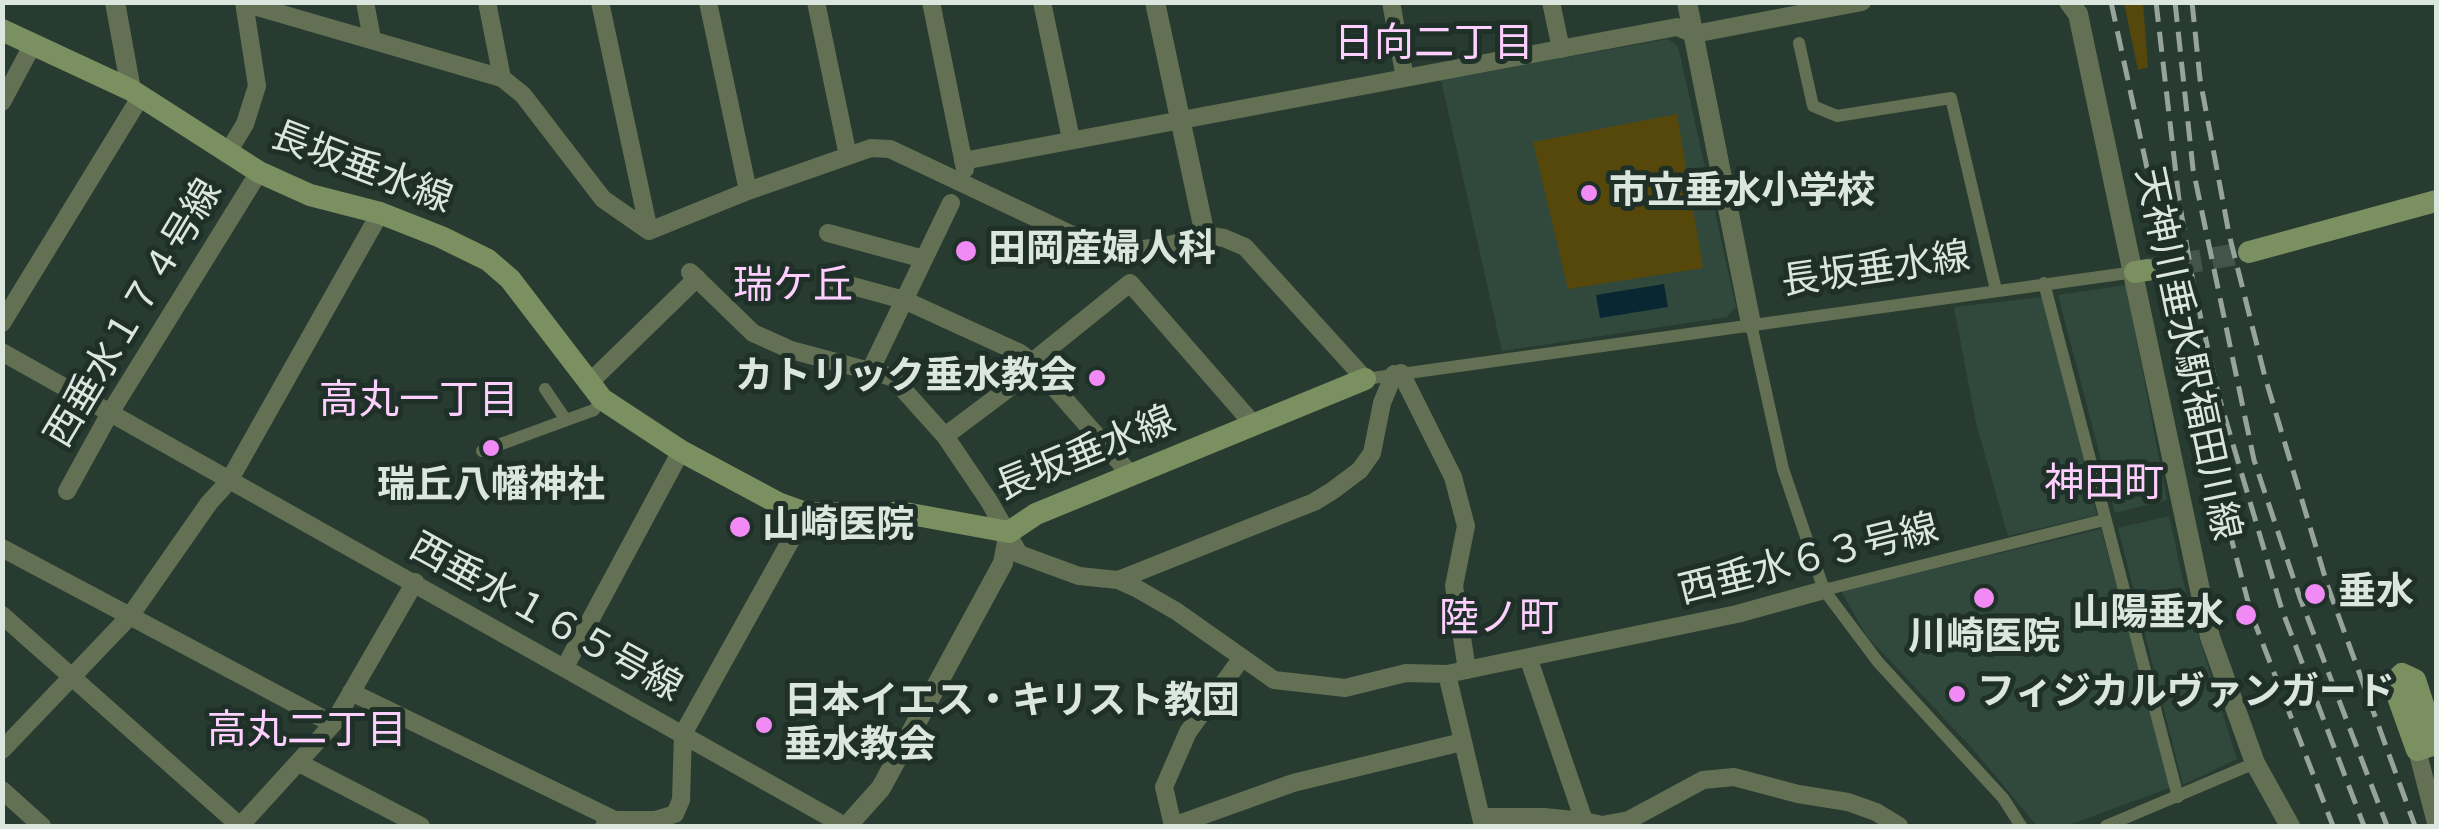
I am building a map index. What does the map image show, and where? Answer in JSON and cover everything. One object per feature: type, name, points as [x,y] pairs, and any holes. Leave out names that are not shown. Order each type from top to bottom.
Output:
[{"type":"main road","name":"長坂垂水線","points":[[2,30],[136,93],[260,172],[310,195],[440,236],[488,260],[510,280],[596,391],[626,417],[778,503],[806,513],[905,513],[1008,532],[1036,514],[1365,378]]},
{"type":"main road","points":[[2249,252],[2436,201]]},
{"type":"street","points":[[2,323],[136,93],[115,2]]},
{"type":"street","points":[[365,2],[372,39]]},
{"type":"street","points":[[487,2],[502,78]]},
{"type":"street","points":[[600,2],[649,231]]},
{"type":"street","points":[[708,2],[748,190]]},
{"type":"street","points":[[816,2],[848,156]]},
{"type":"street","points":[[931,2],[968,183]]},
{"type":"street","points":[[1042,2],[1071,140]]},
{"type":"street","points":[[1155,2],[1205,235]]},
{"type":"street","points":[[1392,2],[1405,78]]},
{"type":"street","points":[[1552,2],[1561,50]]},
{"type":"street","points":[[1687,2],[1783,469],[1824,590],[1878,662],[2003,798],[2021,826]]},
{"type":"street","points":[[963,160],[1677,27],[1694,34],[1862,2]]},
{"type":"street","name":"天神川垂水駅福田川線","points":[[2069,2],[2078,14],[2141,271],[2210,637],[2255,763],[2290,826]]},
{"type":"street","points":[[228,152],[245,124],[257,86],[244,3],[502,78],[523,95],[603,199],[649,231]]},
{"type":"street","points":[[1799,43],[1813,106],[1838,116],[1951,98],[1996,290]]},
{"type":"street","points":[[2,102],[33,44]]},
{"type":"street","points":[[649,231],[748,190],[871,148],[890,148],[1104,250],[1166,246],[1205,235],[1245,247],[1365,378]]},
{"type":"street","name":"西垂水１７４号線","points":[[67,491],[110,413],[260,172]]},
{"type":"street","points":[[870,370],[951,203]]},
{"type":"street","points":[[2,750],[130,616],[230,480],[380,214]]},
{"type":"street","points":[[828,233],[924,258]]},
{"type":"street","name":"長坂垂水線","points":[[1365,378],[2141,271]]},
{"type":"street","points":[[482,451],[594,410],[596,391],[694,275],[753,333],[792,350],[892,377],[945,436],[1008,532],[1018,554],[1079,576],[1118,580],[1314,502],[1360,470],[1372,453],[1382,403],[1397,374]]},
{"type":"street","points":[[834,281],[904,300],[1020,354],[1035,365],[1131,475]]},
{"type":"street","points":[[945,436],[1035,365],[1130,282],[1254,425]]},
{"type":"street","points":[[2044,284],[2178,797]]},
{"type":"street","name":"西垂水１６５号線","points":[[2,352],[846,826]]},
{"type":"street","points":[[1397,374],[1453,477],[1466,526],[1454,586],[1467,670]]},
{"type":"street","points":[[545,388],[566,420]]},
{"type":"street","points":[[565,667],[681,451]]},
{"type":"street","points":[[351,692],[610,823],[655,820],[675,814],[681,800],[683,734],[806,513]]},
{"type":"street","name":"西垂水６３号線","points":[[1118,580],[1176,611],[1274,680],[1345,688],[1406,672],[1447,674],[1529,660],[1737,614],[2104,520]]},
{"type":"street","points":[[846,826],[882,788],[1003,563],[1008,532]]},
{"type":"street","points":[[2,548],[333,724]]},
{"type":"street","points":[[2,615],[240,826],[333,724],[415,582]]},
{"type":"street","points":[[1241,659],[1188,732],[1164,787],[1173,826],[1294,783],[1462,742]]},
{"type":"street","points":[[1529,660],[1584,822]]},
{"type":"street","points":[[1447,674],[1482,822],[1544,817],[1602,825],[1629,820],[1703,780],[1734,777],[1848,802],[1899,826]]},
{"type":"street","points":[[2430,746],[2436,823]]},
{"type":"street","points":[[299,762],[388,819],[421,826]]},
{"type":"street","points":[[2106,826],[2255,763]]},
{"type":"street","points":[[2,790],[42,826]]},
{"type":"street","points":[[1629,820],[1648,826]]},
{"type":"shaded area","points":[[2124,3],[2143,3],[2148,67],[2138,70]]},
{"type":"shaded area","name":"市立垂水小学校","points":[[1668,39],[1678,46],[1736,307],[1727,317],[1502,351],[1441,80]]},
{"type":"shaded area","points":[[1677,114],[1703,268],[1568,289],[1533,142]]},
{"type":"shaded area","points":[[2126,285],[2167,500],[2115,513],[2058,295]]},
{"type":"shaded area","points":[[2043,297],[2097,515],[2008,536],[1976,423],[1954,307]]},
{"type":"shaded area","points":[[2169,516],[2188,602],[2237,759],[2183,785],[2118,528]]},
{"type":"shaded area","points":[[2101,529],[2172,787],[2066,826],[2037,826],[1972,748],[1866,635],[1841,591]]},
{"type":"water","points":[[1664,284],[1668,307],[1600,318],[1596,295]]},
{"type":"tunnel","points":[[2147,270],[2249,252]]},
{"type":"railway","points":[[2111,2],[2209,454],[2251,613],[2333,826]]},
{"type":"railway","points":[[2156,2],[2179,200],[2219,397],[2282,610],[2364,826]]},
{"type":"railway","points":[[2175,2],[2193,169],[2254,460],[2300,598],[2387,826]]},
{"type":"railway","points":[[2192,2],[2200,79],[2229,234],[2265,377],[2328,587],[2415,826]]},
{"type":"place","name":"市立垂水小学校","points":[[1589,193]]},
{"type":"place","name":"田岡産婦人科","points":[[966,251]]},
{"type":"place","name":"カトリック垂水教会","points":[[1097,378]]},
{"type":"place","name":"瑞丘八幡神社","points":[[491,448]]},
{"type":"place","name":"山崎医院","points":[[740,527]]},
{"type":"place","name":"垂水","points":[[2315,594]]},
{"type":"place","name":"川崎医院","points":[[1984,598]]},
{"type":"place","name":"山陽垂水","points":[[2246,615]]},
{"type":"place","name":"フィジカルヴァンガード","points":[[1957,694]]},
{"type":"place","name":"日本イエス・キリスト教団 垂水教会","points":[[764,725]]},
{"type":"district","name":"日向二丁目","points":[[1434,45]]},
{"type":"district","name":"瑞ケ丘","points":[[793,287]]},
{"type":"district","name":"高丸一丁目","points":[[419,402]]},
{"type":"district","name":"神田町","points":[[2104,485]]},
{"type":"district","name":"陸ノ町","points":[[1499,620]]},
{"type":"district","name":"高丸二丁目","points":[[307,732]]}]
